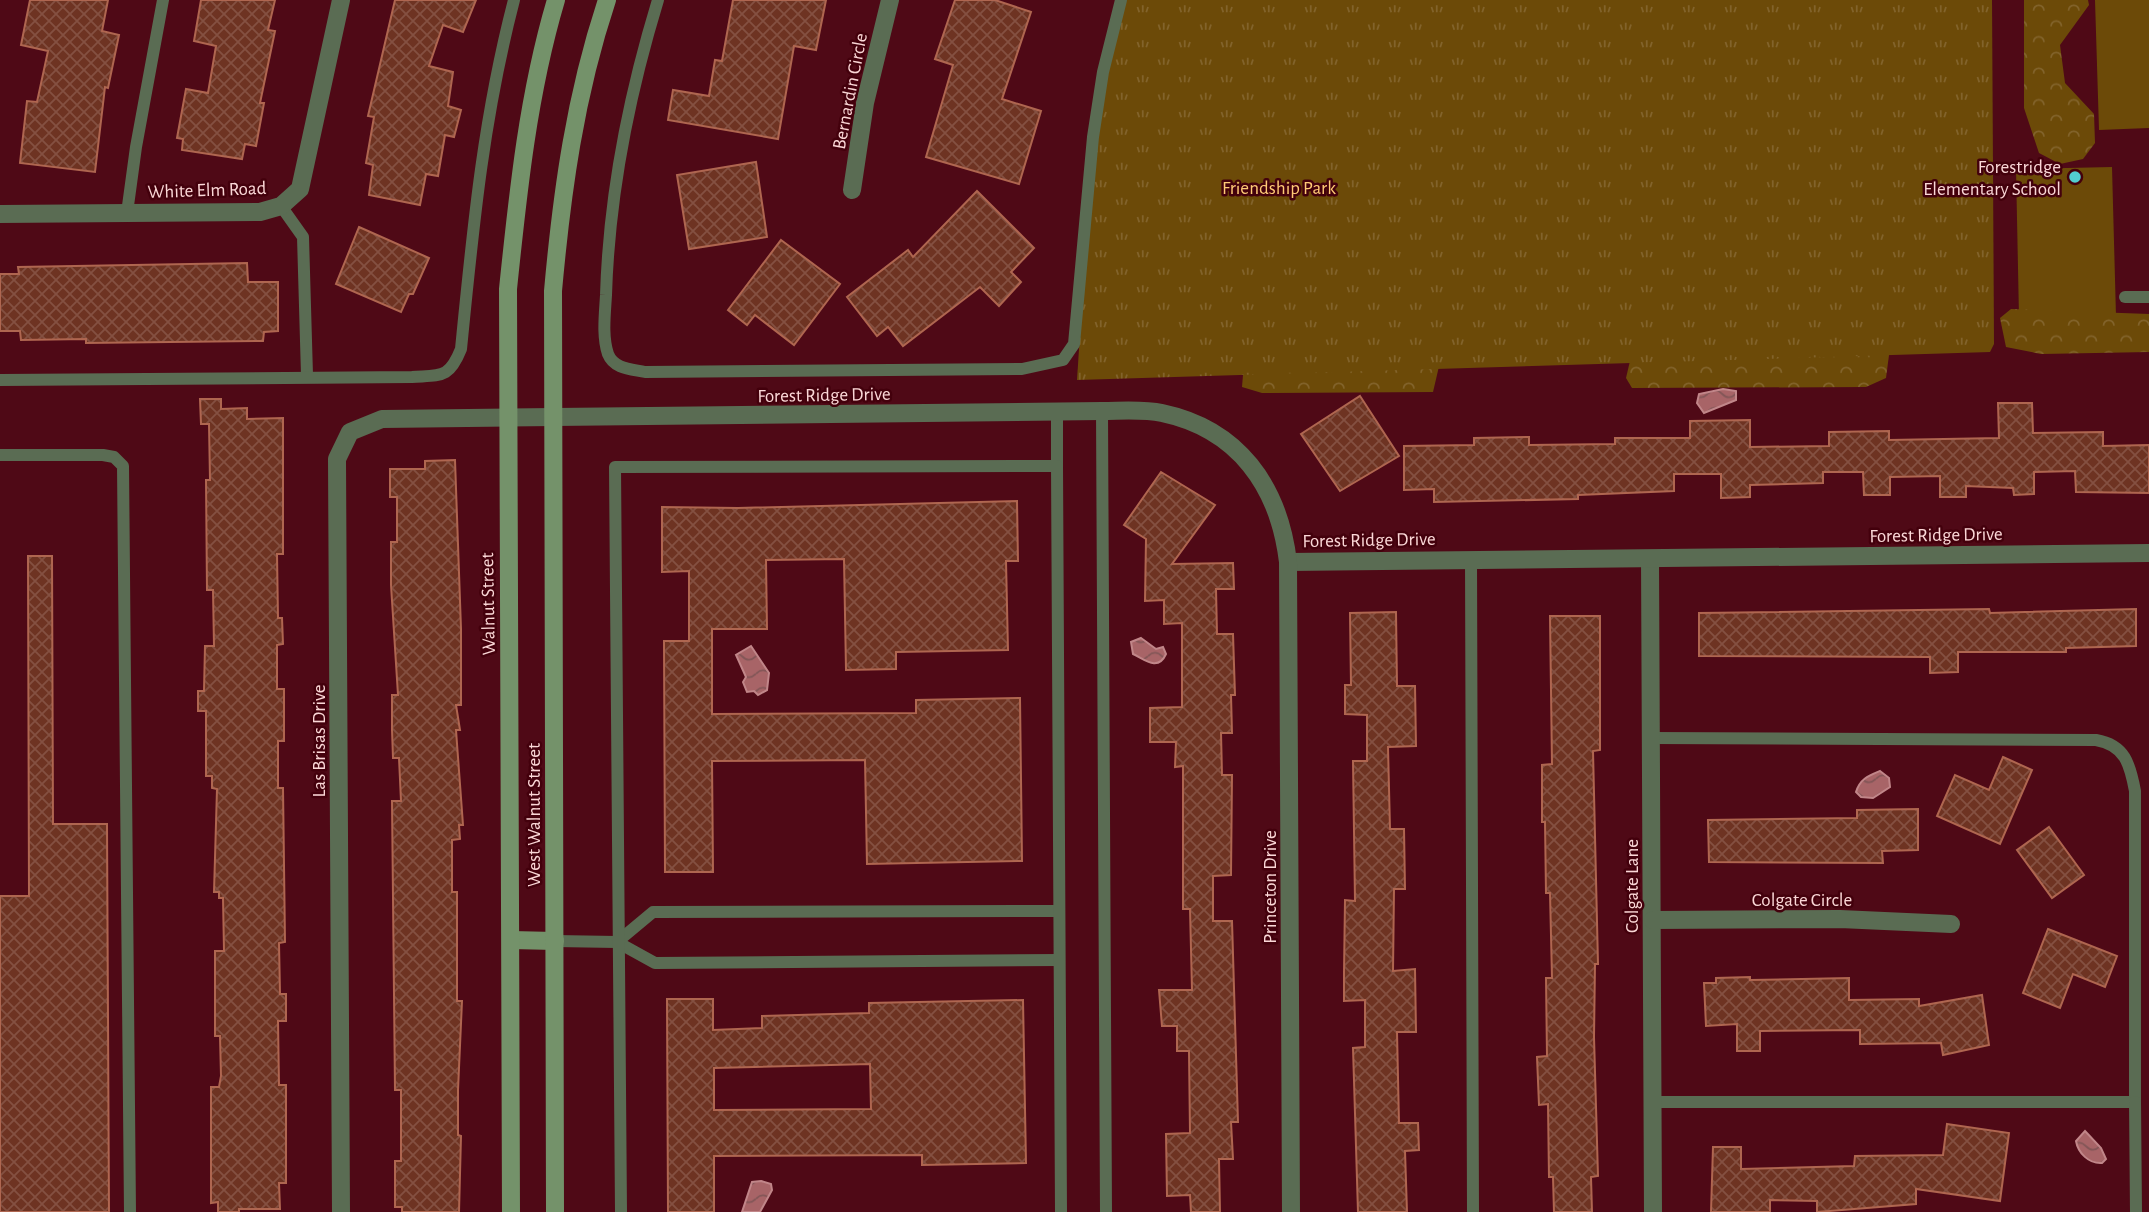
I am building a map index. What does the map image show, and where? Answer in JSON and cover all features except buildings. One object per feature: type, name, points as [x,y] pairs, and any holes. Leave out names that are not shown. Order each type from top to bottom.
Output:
[{"type":"main road","name":"Walnut Street","points":[[511,1212],[506,419],[508,289],[517,198],[536,83],[556,0]]},
{"type":"main road","points":[[553,418],[553,291],[562,199],[586,62],[607,0]]},
{"type":"main road","name":"West Walnut Street","points":[[553,418],[555,1212]]},
{"type":"main road","points":[[511,940],[555,941]]},
{"type":"street","name":"White Elm Road","points":[[0,214],[260,212],[281,206],[300,188],[341,0]]},
{"type":"street","name":"Bernardin Circle","points":[[852,190],[865,103],[890,0]]},
{"type":"street","name":"Forest Ridge Drive","points":[[506,419],[1159,412],[1198,423],[1231,444],[1257,472],[1276,509],[1285,536],[1288,562],[2149,553]]},
{"type":"street","name":"Las Brisas Drive","points":[[341,1212],[337,459],[350,432],[382,419],[506,419]]},
{"type":"street","name":"Colgate Lane","points":[[1650,559],[1653,1212]]},
{"type":"street","name":"Princeton Drive","points":[[1288,562],[1291,1212]]},
{"type":"street","name":"Colgate Circle","points":[[1653,920],[1840,919],[1951,924]]},
{"type":"lane","points":[[127,214],[163,0]]},
{"type":"lane","points":[[0,380],[443,375],[454,368],[461,349],[479,168],[494,77],[514,0]]},
{"type":"lane","points":[[658,0],[618,171],[606,274],[604,328],[608,354],[613,362],[645,372],[1023,369],[1063,360],[1074,344],[1093,137],[1103,72],[1121,0]]},
{"type":"lane","points":[[281,206],[303,237],[307,375]]},
{"type":"lane","points":[[2124,297],[2149,297]]},
{"type":"lane","points":[[1057,411],[1061,1212]]},
{"type":"lane","points":[[1102,411],[1106,1212]]},
{"type":"lane","points":[[0,455],[103,455],[114,457],[123,466],[130,1212]]},
{"type":"lane","points":[[621,1212],[615,467],[1057,466]]},
{"type":"lane","points":[[1471,558],[1473,1212]]},
{"type":"lane","points":[[1651,738],[2096,740],[2120,749],[2131,769],[2135,791],[2136,1212]]},
{"type":"lane","points":[[617,942],[653,912],[1058,911]]},
{"type":"lane","points":[[555,941],[617,942],[655,963],[1059,960]]},
{"type":"lane","points":[[1652,1102],[2135,1102]]},
{"type":"green space","name":"Friendship Park","points":[[1121,0],[1992,0],[1994,344],[1990,352],[1077,380],[1093,137]]},
{"type":"green space","points":[[2024,0],[2088,0],[2089,5],[2060,45],[2065,83],[2094,114],[2095,143],[2083,159],[2060,164],[2039,153],[2024,108]]},
{"type":"green space","points":[[2095,0],[2149,0],[2149,128],[2099,130]]},
{"type":"green space","points":[[2112,167],[2116,316],[2019,317],[2016,169]]},
{"type":"green space","points":[[2011,309],[2149,314],[2149,352],[2041,354],[2006,347],[2000,318]]},
{"type":"green space","points":[[1872,341],[1889,355],[1886,378],[1866,387],[1632,388],[1626,378],[1630,361]]},
{"type":"green space","points":[[1440,362],[1433,392],[1262,393],[1242,387],[1244,363]]},
{"type":"water","points":[[1723,389],[1736,391],[1736,400],[1704,413],[1697,403],[1699,394]]},
{"type":"water","points":[[1141,638],[1156,649],[1163,647],[1166,654],[1163,659],[1151,663],[1133,654],[1131,642]]},
{"type":"water","points":[[751,646],[769,673],[767,690],[758,695],[754,691],[747,692],[743,682],[746,677],[736,655]]},
{"type":"water","points":[[1880,771],[1889,778],[1890,787],[1873,798],[1861,797],[1856,792],[1862,781]]},
{"type":"water","points":[[2085,1131],[2101,1148],[2106,1159],[2102,1163],[2089,1160],[2079,1150],[2076,1141]]},
{"type":"water","points":[[752,1182],[771,1184],[772,1190],[760,1212],[742,1212]]},
{"type":"place","name":"Forestridge Elementary School","points":[[2075,177]]}]
